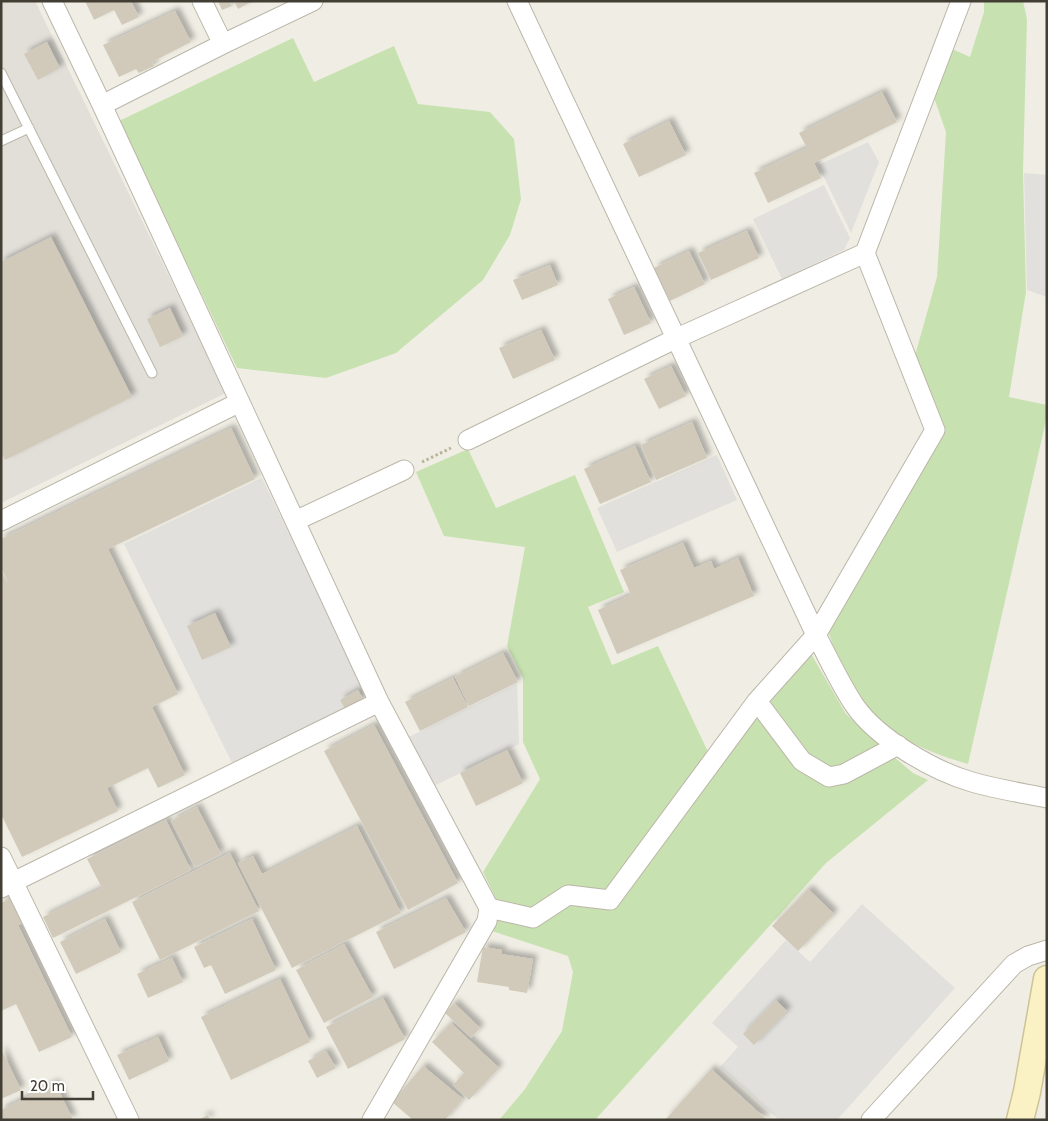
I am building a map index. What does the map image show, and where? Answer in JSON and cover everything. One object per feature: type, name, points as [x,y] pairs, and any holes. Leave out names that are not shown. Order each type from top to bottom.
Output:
[{"type":"street","points":[[52,1],[379,702],[489,908],[487,921],[372,1120]]},
{"type":"street","points":[[202,1],[223,44]]},
{"type":"street","points":[[102,105],[313,1]]},
{"type":"street","points":[[517,1],[816,635],[856,707],[884,736],[922,762],[971,782],[1047,798]]},
{"type":"street","points":[[489,908],[533,918],[568,895],[610,900],[757,701],[816,635],[935,430],[865,253],[961,1]]},
{"type":"street","points":[[468,440],[675,339],[865,253]]},
{"type":"street","points":[[1,521],[240,402]]},
{"type":"street","points":[[295,521],[404,470]]},
{"type":"street","points":[[757,701],[802,761],[829,777],[844,774],[898,745]]},
{"type":"street","points":[[7,885],[379,702]]},
{"type":"street","points":[[1,857],[7,885],[128,1120]]},
{"type":"street","points":[[872,1120],[1014,964],[1028,956],[1047,950]]},
{"type":"street","points":[[1020,1120],[1027,1092],[1047,979]]},
{"type":"lane","points":[[1,73],[152,373]]},
{"type":"lane","points":[[1,141],[29,128]]},
{"type":"path","points":[[404,470],[468,440]]},
{"type":"shaded area","points":[[1,1],[35,1],[226,393],[1,503]]},
{"type":"shaded area","points":[[868,142],[879,162],[851,233],[818,165]]},
{"type":"shaded area","points":[[1024,173],[1047,175],[1047,297],[1027,290]]},
{"type":"shaded area","points":[[824,185],[850,238],[844,250],[782,279],[753,219]]},
{"type":"shaded area","points":[[717,455],[737,500],[617,552],[597,508]]},
{"type":"shaded area","points":[[262,478],[366,692],[363,702],[232,763],[124,544]]},
{"type":"shaded area","points":[[517,683],[519,744],[432,787],[407,738]]},
{"type":"shaded area","points":[[862,904],[955,988],[837,1120],[779,1120],[720,1067],[738,1047],[712,1023],[786,940],[810,962]]},
{"type":"green space","points":[[984,1],[1023,1],[1027,19],[1023,172],[1026,292],[1009,397],[1047,405],[1047,416],[968,764],[911,742],[885,726],[874,716],[852,690],[828,632],[946,430],[915,361],[937,277],[946,132],[932,92],[950,48],[970,57],[984,12]]},
{"type":"green space","points":[[293,38],[314,82],[394,46],[418,104],[490,112],[514,139],[521,199],[510,235],[483,280],[396,353],[326,378],[237,368],[119,121]]},
{"type":"green space","points":[[468,449],[496,508],[575,475],[624,592],[588,607],[612,665],[658,646],[709,754],[605,891],[565,885],[531,908],[496,899],[483,872],[540,779],[523,742],[523,678],[507,646],[525,547],[444,536],[416,472]]},
{"type":"green space","points":[[810,652],[846,714],[882,745],[842,767],[829,767],[807,757],[766,701]]},
{"type":"green space","points":[[757,712],[828,783],[894,757],[913,773],[928,780],[826,863],[595,1120],[499,1120],[525,1089],[562,1031],[573,972],[568,956],[489,930],[492,914],[534,923],[569,899],[613,905]]},
{"type":"building","points":[[85,1],[131,1],[139,17],[122,25],[114,10],[94,20]]},
{"type":"building","points":[[218,1],[229,1],[232,6],[222,10]]},
{"type":"building","points":[[234,1],[253,1],[238,9]]},
{"type":"building","points":[[175,11],[191,42],[152,62],[154,66],[139,73],[136,69],[119,77],[103,45]]},
{"type":"building","points":[[47,42],[60,68],[38,80],[24,54]]},
{"type":"building","points":[[882,92],[897,122],[814,163],[821,178],[768,203],[754,173],[807,148],[799,133]]},
{"type":"building","points":[[669,121],[686,155],[639,177],[623,144]]},
{"type":"building","points":[[747,231],[759,258],[711,280],[698,253]]},
{"type":"building","points":[[51,237],[132,397],[5,460],[1,453],[1,262]]},
{"type":"building","points":[[689,251],[705,284],[670,301],[654,268]]},
{"type":"building","points":[[550,265],[558,285],[522,300],[513,280]]},
{"type":"building","points":[[634,287],[651,323],[624,335],[608,299]]},
{"type":"building","points":[[170,308],[183,336],[160,347],[147,319]]},
{"type":"building","points":[[541,330],[555,360],[513,379],[499,348]]},
{"type":"building","points":[[671,366],[686,396],[659,409],[644,379]]},
{"type":"building","points":[[692,422],[707,458],[656,480],[641,445]]},
{"type":"building","points":[[231,428],[255,479],[108,549],[178,694],[152,707],[185,775],[158,788],[148,768],[107,788],[118,811],[22,857],[1,814],[1,570],[39,645],[1,568],[1,539]]},
{"type":"building","points":[[635,446],[651,482],[600,504],[584,469]]},
{"type":"building","points":[[683,543],[694,568],[711,561],[714,569],[738,558],[754,596],[617,654],[598,610],[631,595],[620,570]]},
{"type":"building","points":[[215,613],[231,647],[202,660],[187,626]]},
{"type":"building","points":[[503,653],[518,682],[469,706],[455,677]]},
{"type":"building","points":[[453,678],[468,707],[420,731],[405,702]]},
{"type":"building","points":[[358,690],[363,699],[345,709],[340,700]]},
{"type":"building","points":[[374,725],[458,883],[408,910],[324,751]]},
{"type":"building","points":[[507,750],[523,783],[476,806],[460,773]]},
{"type":"building","points":[[197,807],[221,854],[195,867],[171,821]]},
{"type":"building","points":[[166,820],[191,870],[53,938],[43,917],[102,888],[87,859]]},
{"type":"building","points":[[357,826],[401,913],[292,968],[238,863],[253,856],[262,874]]},
{"type":"building","points":[[230,853],[259,911],[160,960],[132,902]]},
{"type":"building","points":[[808,889],[834,914],[798,951],[772,926]]},
{"type":"building","points":[[15,896],[27,921],[18,925],[72,1037],[39,1052],[16,1004],[1,1011],[1,903]]},
{"type":"building","points":[[446,898],[466,932],[394,969],[376,932]]},
{"type":"building","points":[[105,919],[121,952],[76,974],[60,942]]},
{"type":"building","points":[[252,919],[276,970],[225,994],[211,965],[204,968],[194,947]]},
{"type":"building","points":[[344,944],[373,997],[324,1023],[296,970]]},
{"type":"building","points":[[483,947],[502,950],[501,954],[533,959],[527,993],[509,990],[509,987],[477,982]]},
{"type":"building","points":[[172,958],[183,982],[148,998],[137,974]]},
{"type":"building","points":[[280,979],[310,1042],[231,1080],[201,1017]]},
{"type":"building","points":[[383,998],[405,1039],[348,1069],[326,1027]]},
{"type":"building","points":[[776,1000],[787,1011],[754,1045],[743,1034]]},
{"type":"building","points":[[454,1003],[480,1028],[471,1038],[445,1013]]},
{"type":"building","points":[[451,1023],[499,1068],[469,1100],[453,1085],[464,1073],[432,1042]]},
{"type":"building","points":[[158,1037],[169,1061],[129,1080],[117,1055]]},
{"type":"building","points":[[1,1049],[21,1090],[1,1099]]},
{"type":"building","points":[[326,1051],[336,1068],[317,1078],[308,1061]]},
{"type":"building","points":[[423,1066],[463,1099],[445,1120],[413,1120],[392,1102]]},
{"type":"building","points":[[711,1069],[767,1120],[665,1120]]},
{"type":"building","points":[[55,1083],[73,1120],[1,1120],[1,1110]]},
{"type":"building","points":[[208,1115],[210,1120],[198,1120]]}]
